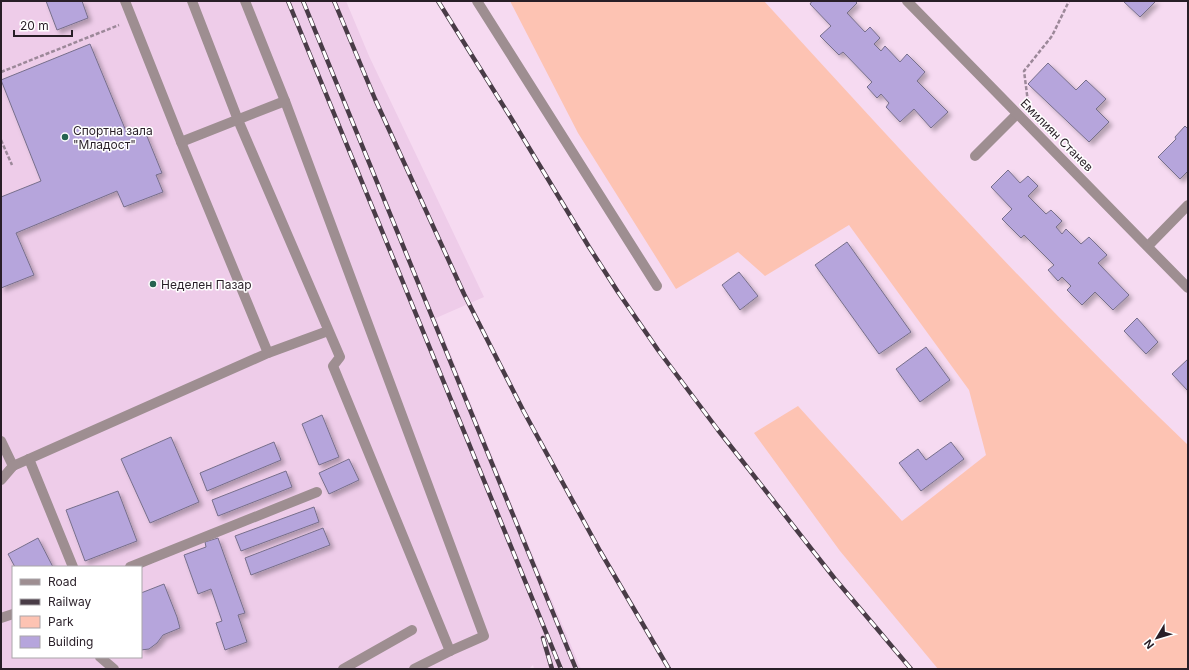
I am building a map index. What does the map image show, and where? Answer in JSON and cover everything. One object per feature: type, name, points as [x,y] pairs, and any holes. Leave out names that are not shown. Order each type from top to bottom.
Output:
[{"type":"street","points":[[124,1],[268,353]]},
{"type":"street","points":[[192,1],[238,120],[340,357],[332,366],[450,651]]},
{"type":"street","points":[[245,1],[285,101],[484,636],[414,669]]},
{"type":"street","points":[[477,1],[657,286]]},
{"type":"street","name":"Емилиян Станев","points":[[907,1],[1188,288]]},
{"type":"street","points":[[181,142],[285,101]]},
{"type":"street","points":[[975,156],[1017,114]]},
{"type":"street","points":[[1148,246],[1188,205]]},
{"type":"street","points":[[1,480],[13,466],[268,353],[328,331]]},
{"type":"street","points":[[1,441],[13,466]]},
{"type":"street","points":[[29,459],[73,566]]},
{"type":"street","points":[[132,566],[317,492]]},
{"type":"street","points":[[1,618],[12,614]]},
{"type":"street","points":[[342,669],[412,630]]},
{"type":"street","points":[[101,658],[114,669]]},
{"type":"path","points":[[1030,127],[1024,71],[1052,36],[1069,1]]},
{"type":"path","points":[[1,72],[132,20]]},
{"type":"path","points":[[1,140],[12,165]]},
{"type":"shaded area","name":"Неделен Пазар","points":[[1,1],[346,1],[369,56],[484,297],[436,318],[523,532],[581,669],[534,669],[533,665],[529,669],[1,669]]},
{"type":"green space","points":[[510,1],[764,1],[972,227],[1133,392],[1188,445],[1188,669],[938,669],[840,551],[754,433],[798,406],[902,521],[986,455],[969,390],[849,225],[765,276],[738,252],[676,289],[578,133]]},
{"type":"building","points":[[46,1],[82,1],[88,18],[57,30]]},
{"type":"building","points":[[812,1],[855,1],[857,3],[847,13],[865,32],[870,27],[880,38],[874,44],[881,51],[885,46],[900,62],[907,54],[925,72],[917,81],[948,112],[931,128],[914,109],[900,122],[886,107],[889,103],[881,94],[877,98],[867,87],[872,82],[843,52],[839,55],[820,36],[831,26],[810,4]]},
{"type":"building","points":[[1123,1],[1156,1],[1140,17]]},
{"type":"building","points":[[90,44],[128,136],[144,129],[162,173],[156,175],[163,192],[124,207],[117,191],[16,233],[34,275],[1,288],[1,197],[41,181],[1,80]]},
{"type":"building","points":[[1048,63],[1076,90],[1086,80],[1106,99],[1096,109],[1109,122],[1089,142],[1028,84]]},
{"type":"building","points":[[1185,126],[1187,128],[1188,127],[1188,171],[1180,179],[1158,157],[1176,139],[1175,137]]},
{"type":"building","points":[[1008,170],[1020,183],[1028,176],[1038,186],[1028,196],[1046,214],[1051,210],[1062,221],[1056,227],[1062,234],[1066,229],[1081,244],[1089,237],[1107,255],[1098,263],[1129,295],[1113,310],[1095,292],[1082,305],[1067,290],[1071,286],[1062,277],[1058,281],[1048,270],[1054,265],[1024,235],[1021,238],[1002,219],[1012,209],[991,187]]},
{"type":"building","points":[[847,242],[911,332],[879,354],[815,265]]},
{"type":"building","points":[[739,272],[758,296],[740,310],[722,285]]},
{"type":"building","points":[[1137,318],[1158,342],[1146,354],[1124,331]]},
{"type":"building","points":[[926,347],[950,380],[920,402],[896,369]]},
{"type":"building","points":[[1188,359],[1188,391],[1172,374]]},
{"type":"building","points":[[322,415],[339,457],[319,465],[302,424]]},
{"type":"building","points":[[171,437],[199,502],[150,523],[121,459]]},
{"type":"building","points":[[274,442],[281,460],[207,491],[200,473]]},
{"type":"building","points":[[951,442],[964,459],[921,491],[899,463],[918,449],[926,460]]},
{"type":"building","points":[[349,459],[359,480],[329,494],[319,473]]},
{"type":"building","points":[[286,471],[292,487],[218,516],[212,500]]},
{"type":"building","points":[[118,491],[137,541],[85,561],[66,510]]},
{"type":"building","points":[[314,507],[319,522],[241,551],[235,536]]},
{"type":"building","points":[[323,528],[330,545],[251,575],[245,558]]},
{"type":"building","points":[[38,538],[52,566],[14,566],[8,554]]},
{"type":"building","points":[[218,538],[245,613],[238,615],[247,642],[225,650],[216,623],[222,621],[211,589],[198,594],[184,555],[206,547],[205,542]]},
{"type":"building","points":[[164,584],[180,628],[163,635],[157,643],[149,649],[142,650],[142,593]]},
{"type":"railway","points":[[288,1],[561,669]]},
{"type":"railway","points":[[303,1],[576,669]]},
{"type":"railway","points":[[334,1],[375,99],[464,294],[524,412],[600,551],[669,669]]},
{"type":"railway","points":[[438,1],[589,247],[658,350],[718,430],[835,579],[911,669]]},
{"type":"railway","points":[[543,638],[552,669]]},
{"type":"place","name":"Спортна зала \"Младост\"","points":[[65,137]]},
{"type":"place","name":"Неделен Пазар","points":[[153,284]]}]
